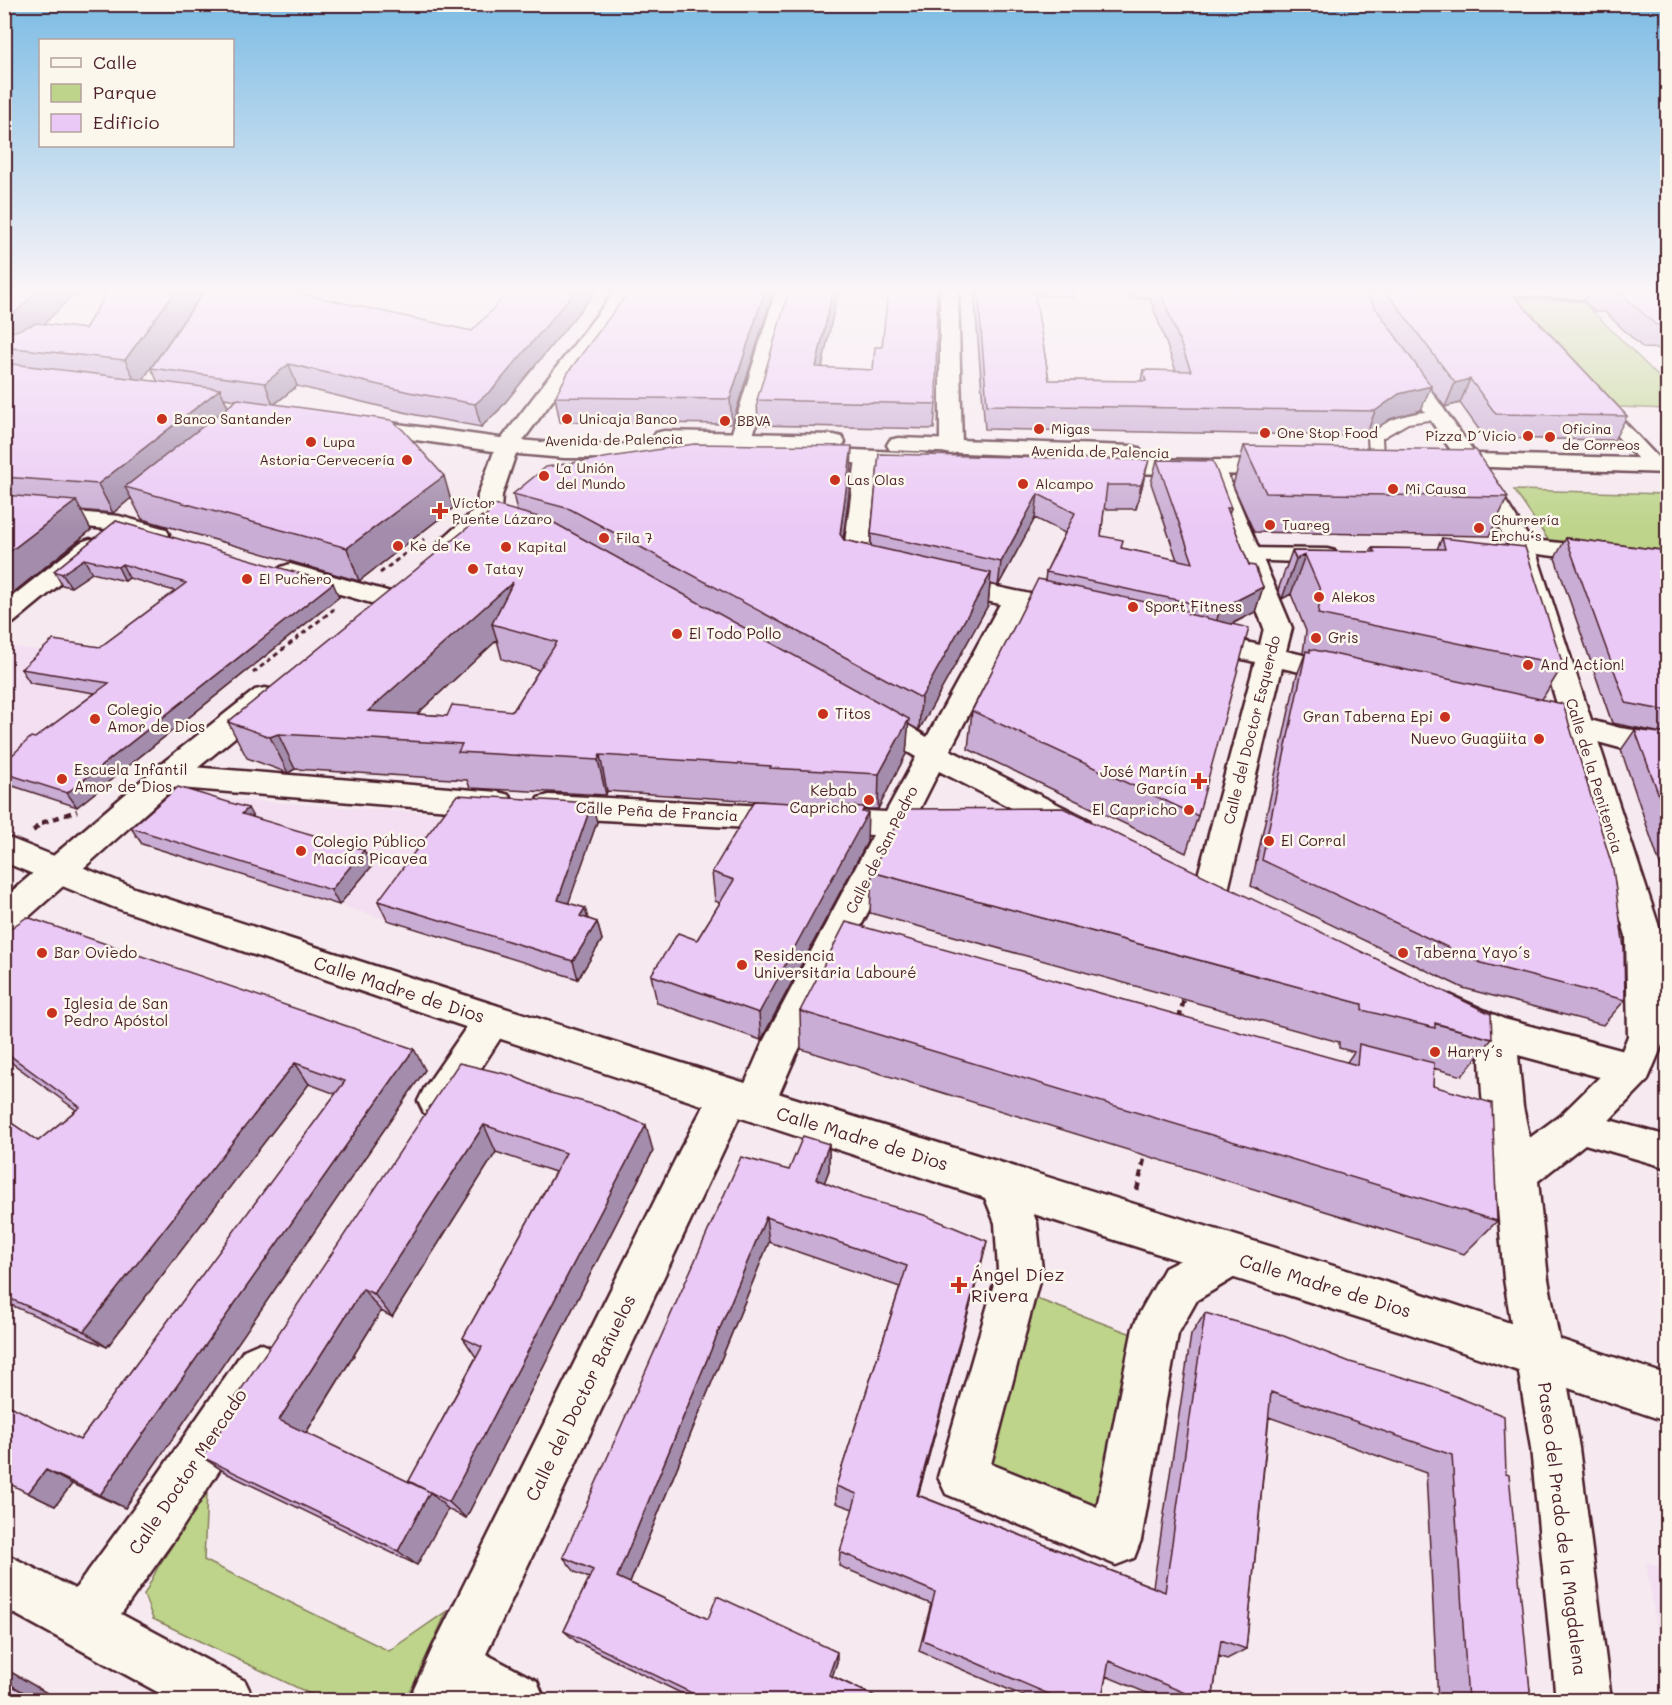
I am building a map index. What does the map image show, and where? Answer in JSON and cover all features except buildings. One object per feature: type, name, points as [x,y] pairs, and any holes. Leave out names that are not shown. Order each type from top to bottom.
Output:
[{"type":"street","points":[[431,561],[477,523],[489,509],[490,495],[507,446],[565,370]]},
{"type":"street","points":[[741,439],[762,370]]},
{"type":"street","points":[[950,370],[951,447]]},
{"type":"street","name":"Calle de la Penitencia","points":[[1406,370],[1470,462],[1517,554],[1656,938],[1647,1036],[1634,1069]]},
{"type":"street","points":[[1580,385],[1661,466]]},
{"type":"street","points":[[339,423],[507,446]]},
{"type":"street","name":"Avenida de Palencia","points":[[561,438],[741,439],[1306,461],[1213,467],[867,459],[802,454],[566,451],[507,446],[561,438]]},
{"type":"street","points":[[867,459],[855,564],[1097,617]]},
{"type":"street","points":[[1352,462],[1388,460]]},
{"type":"street","points":[[1420,464],[1470,462],[1661,466]]},
{"type":"street","name":"Calle del Doctor Esquerdo","points":[[1212,895],[1278,628],[1213,467]]},
{"type":"street","points":[[4,617],[145,502]]},
{"type":"street","points":[[4,512],[120,523],[175,539]]},
{"type":"street","points":[[477,523],[509,530]]},
{"type":"street","points":[[1517,554],[1667,562]]},
{"type":"street","points":[[1249,555],[1353,556]]},
{"type":"street","points":[[265,564],[394,591],[360,619]]},
{"type":"street","name":"Calle de San Pedro","points":[[742,1101],[774,1059],[895,824],[1016,599]]},
{"type":"street","points":[[1179,636],[1363,677]]},
{"type":"street","points":[[4,918],[167,776],[285,680]]},
{"type":"street","points":[[850,706],[960,770],[1106,842]]},
{"type":"street","points":[[1522,714],[1580,726],[1620,738],[1668,745]]},
{"type":"street","name":"Calle Peña de Francia","points":[[167,776],[493,803],[895,824]]},
{"type":"street","name":"Calle Madre de Dios","points":[[4,848],[125,898],[492,1020],[1404,1310],[1540,1358],[1668,1399]]},
{"type":"street","points":[[841,929],[875,938]]},
{"type":"street","points":[[1427,1000],[1497,1033],[1634,1069]]},
{"type":"street","points":[[419,1130],[492,1020]]},
{"type":"street","name":"Paseo del Prado de la Magdalena","points":[[1497,1033],[1486,1103],[1516,1173],[1526,1280],[1557,1458],[1584,1701]]},
{"type":"street","points":[[1516,1173],[1576,1126],[1634,1069]]},
{"type":"street","name":"Calle del Doctor Bañuelos","points":[[444,1683],[695,1163],[742,1101]]},
{"type":"street","points":[[1576,1126],[1668,1152]]},
{"type":"street","points":[[999,1183],[1016,1223],[1020,1270],[963,1477],[1116,1540],[1156,1328],[1181,1284],[1230,1256]]},
{"type":"street","name":"Calle Doctor Mercado","points":[[83,1623],[164,1510],[279,1338]]},
{"type":"street","points":[[4,1579],[226,1701]]},
{"type":"street","points":[[444,1683],[518,1701]]},
{"type":"lane","points":[[1388,460],[1374,437],[1409,416],[1437,415]]},
{"type":"path","points":[[1178,1024],[1184,999]]},
{"type":"shaded area","name":"Colegio Amor de Dios","points":[[4,645],[233,680],[76,806],[5,783]]},
{"type":"shaded area","name":"Colegio Público Macías Picavea","points":[[194,797],[458,815],[387,920],[142,844]]},
{"type":"shaded area","points":[[1646,1562],[1667,1570],[1667,1692]]},
{"type":"green space","points":[[1584,370],[1651,370],[1667,385],[1667,409],[1619,407]]},
{"type":"green space","points":[[1514,490],[1667,494],[1667,554],[1549,541]]},
{"type":"green space","points":[[1029,1296],[1137,1336],[1103,1509],[985,1461]]},
{"type":"green space","points":[[207,1492],[204,1560],[389,1651],[447,1611],[411,1690],[402,1700],[323,1700],[153,1619],[144,1595],[158,1567]]},
{"type":"place","name":"Banco Santander","points":[[162,419]]},
{"type":"place","name":"Unicaja Banco","points":[[567,419]]},
{"type":"place","name":"BBVA","points":[[725,421]]},
{"type":"place","name":"Migas","points":[[1039,429]]},
{"type":"place","name":"One Stop Food","points":[[1265,433]]},
{"type":"place","name":"Pizza D´Vicio","points":[[1528,436]]},
{"type":"place","name":"Oficina de Correos","points":[[1550,437]]},
{"type":"place","name":"Lupa","points":[[311,442]]},
{"type":"place","name":"Astoria-Cervecería","points":[[407,460]]},
{"type":"place","name":"La Unión del Mundo","points":[[544,476]]},
{"type":"place","name":"Las Olas","points":[[835,480]]},
{"type":"place","name":"Alcampo","points":[[1023,484]]},
{"type":"place","name":"Mi Causa","points":[[1393,489]]},
{"type":"place","name":"Víctor Puente Lázaro","points":[[440,511]]},
{"type":"place","name":"Tuareg","points":[[1270,525]]},
{"type":"place","name":"Churrería Erchu´s","points":[[1479,528]]},
{"type":"place","name":"Fila 7","points":[[604,538]]},
{"type":"place","name":"Ke de Ke","points":[[398,546]]},
{"type":"place","name":"Kapital","points":[[506,547]]},
{"type":"place","name":"Tatay","points":[[473,569]]},
{"type":"place","name":"El Puchero","points":[[247,579]]},
{"type":"place","name":"Alekos","points":[[1319,597]]},
{"type":"place","name":"Sport Fitness","points":[[1133,607]]},
{"type":"place","name":"El Todo Pollo","points":[[677,634]]},
{"type":"place","name":"Gris","points":[[1316,638]]},
{"type":"place","name":"And Action!","points":[[1528,665]]},
{"type":"place","name":"Titos","points":[[823,714]]},
{"type":"place","name":"Gran Taberna Epi","points":[[1445,717]]},
{"type":"place","name":"Colegio Amor de Dios","points":[[95,719]]},
{"type":"place","name":"Nuevo Guagüita","points":[[1539,739]]},
{"type":"place","name":"Escuela Infantil Amor de Dios","points":[[62,779]]},
{"type":"place","name":"José Martín García","points":[[1199,781]]},
{"type":"place","name":"Kebab Capricho","points":[[869,800]]},
{"type":"place","name":"El Capricho","points":[[1189,810]]},
{"type":"place","name":"El Corral","points":[[1269,841]]},
{"type":"place","name":"Colegio Público Macías Picavea","points":[[301,851]]},
{"type":"place","name":"Bar Oviedo","points":[[42,953]]},
{"type":"place","name":"Taberna Yayo´s","points":[[1403,953]]},
{"type":"place","name":"Residencia Universitaria Labouré","points":[[742,965]]},
{"type":"place","name":"Iglesia de San Pedro Apóstol","points":[[52,1013]]},
{"type":"place","name":"Harry´s","points":[[1435,1052]]},
{"type":"place","name":"Ángel Díez Rivera","points":[[959,1285]]}]
